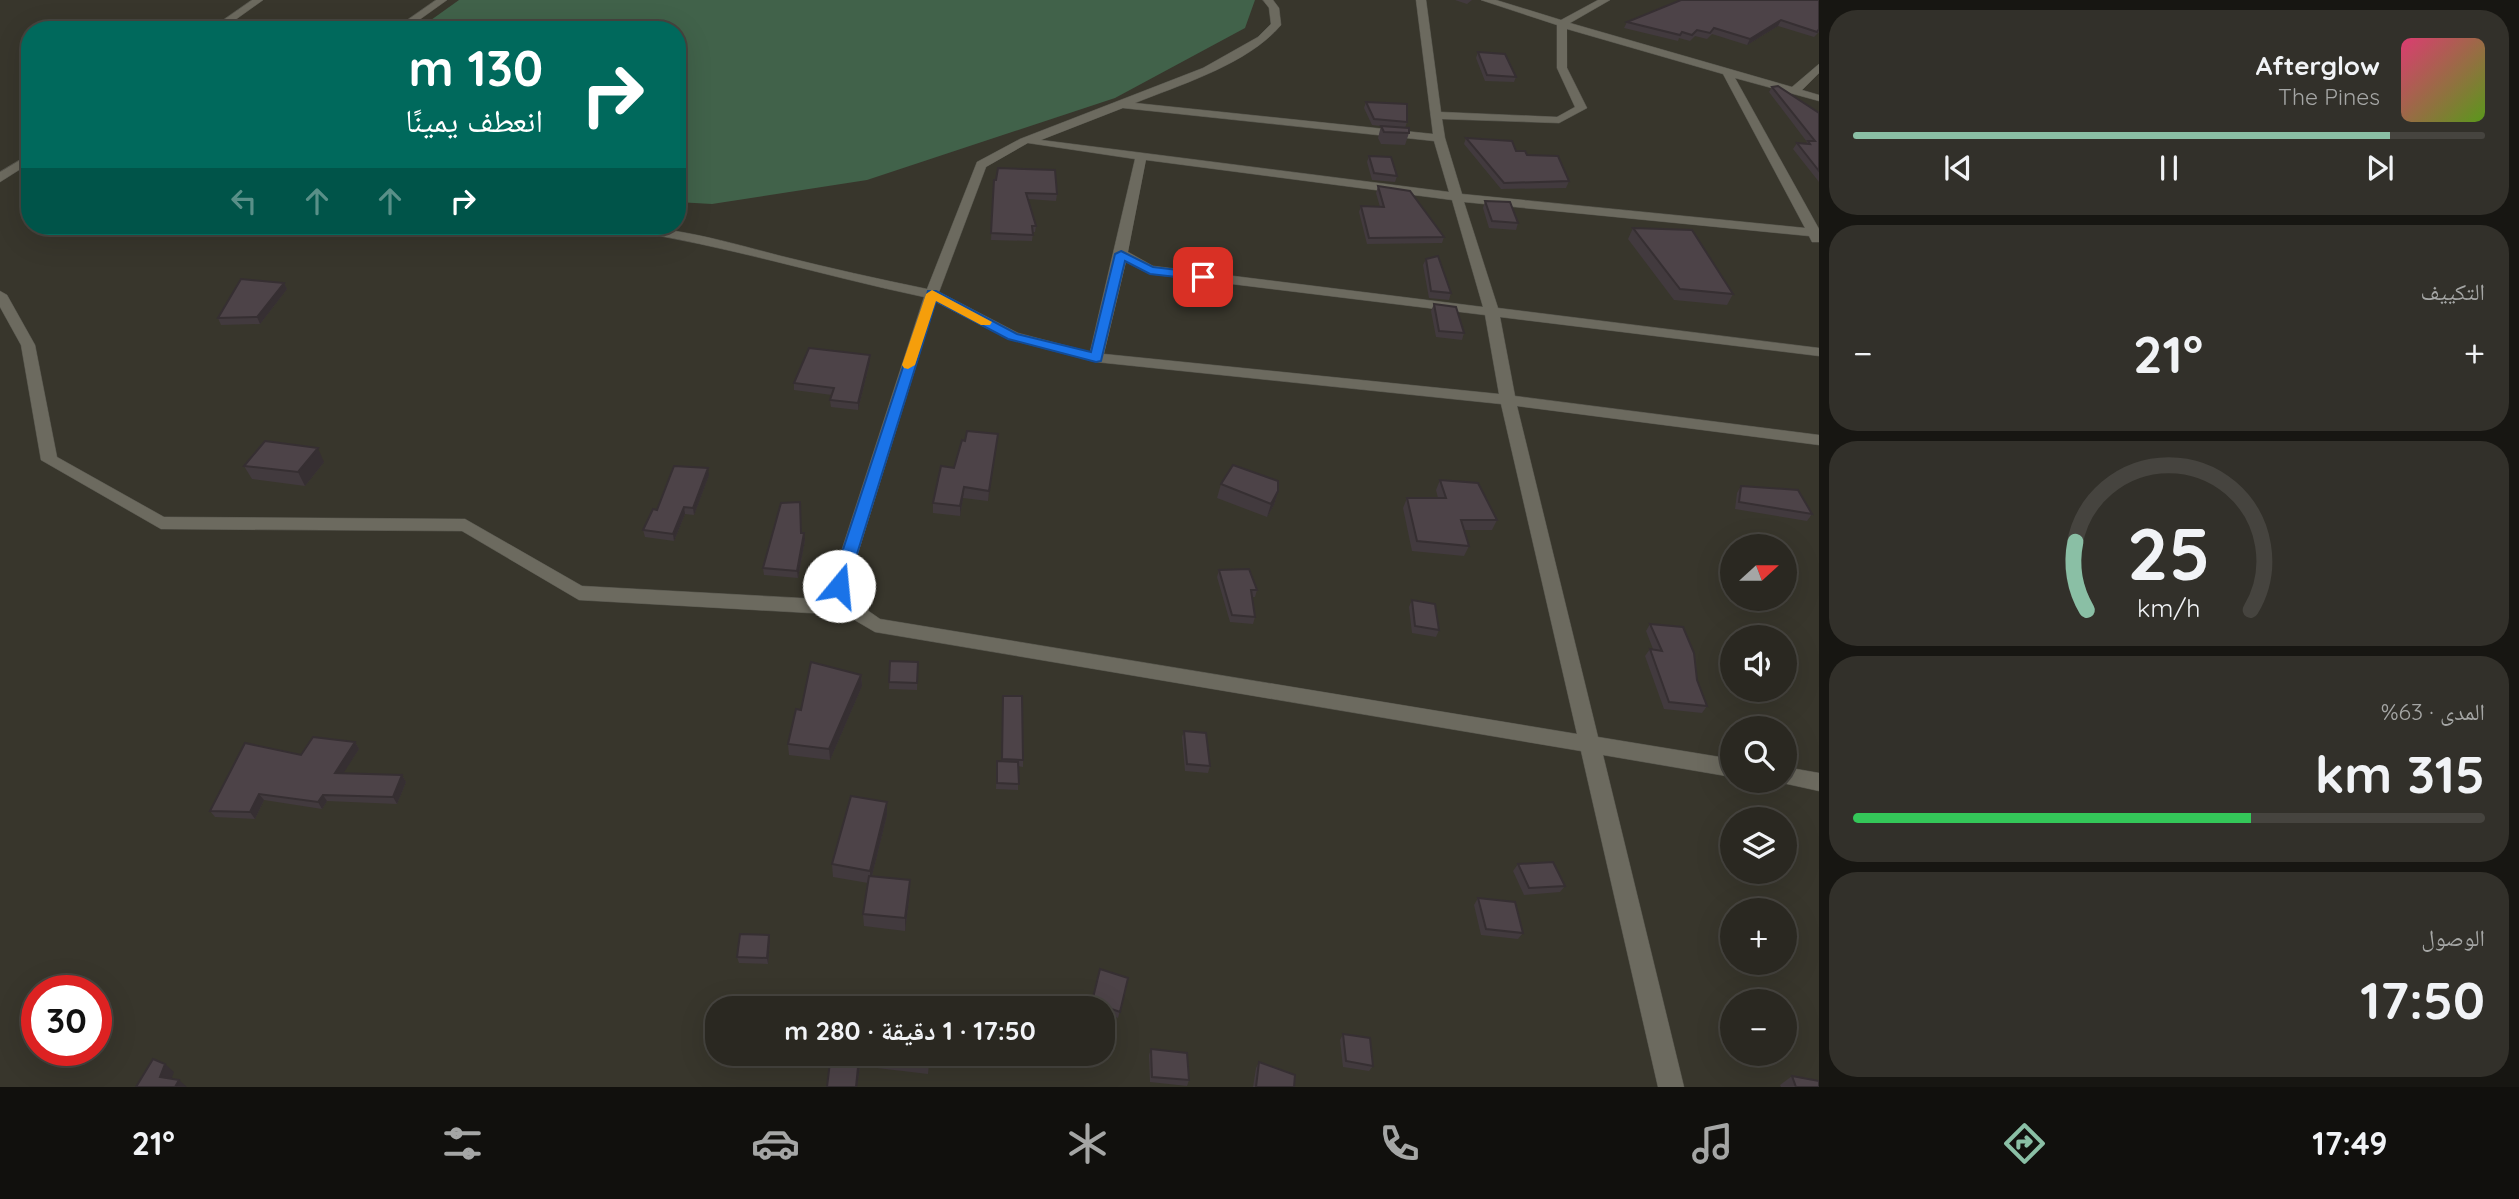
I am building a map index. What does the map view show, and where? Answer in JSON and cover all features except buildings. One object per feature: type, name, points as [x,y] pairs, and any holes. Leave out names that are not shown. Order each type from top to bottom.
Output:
[{"type":"street","points":[[227,21],[258,0]]},
{"type":"street","points":[[411,21],[442,0]]},
{"type":"street","points":[[1268,0],[1274,8],[1276,25],[1262,39],[1207,69],[1045,135],[1024,141],[981,166],[932,294],[839,586],[850,608],[875,625],[1592,747],[1720,766]]},
{"type":"street","points":[[1421,0],[1439,138],[1492,313],[1507,400],[1592,747],[1671,1087]]},
{"type":"street","points":[[1486,0],[1819,98]]},
{"type":"street","points":[[1562,24],[1605,0]]},
{"type":"street","points":[[1437,115],[1559,120],[1581,108],[1562,68],[1562,24]]},
{"type":"street","points":[[1794,91],[1819,67]]},
{"type":"street","points":[[1727,72],[1817,235]]},
{"type":"street","points":[[1121,104],[1439,138]]},
{"type":"street","points":[[1024,141],[1456,197],[1817,235]]},
{"type":"street","points":[[1096,358],[1141,156]]},
{"type":"street","points":[[0,178],[21,164]]},
{"type":"street","points":[[683,235],[844,276],[932,294],[1013,336],[1096,358],[1507,400],[1819,440]]},
{"type":"street","points":[[1121,254],[1150,270],[1819,352]]},
{"type":"street","points":[[0,295],[28,345],[50,460],[160,523],[465,526],[579,593],[850,608]]},
{"type":"street","points":[[1797,778],[1819,782]]},
{"type":"green space","points":[[459,0],[1255,0],[1245,28],[1115,98],[867,180],[712,204],[686,203],[686,21],[430,21]]},
{"type":"slow traffic","points":[[908,365],[932,294],[985,322]]},
{"type":"route","points":[[839,586],[881,447],[932,294],[1013,336],[1096,358],[1121,254],[1131,262],[1150,270],[1203,277]]}]
